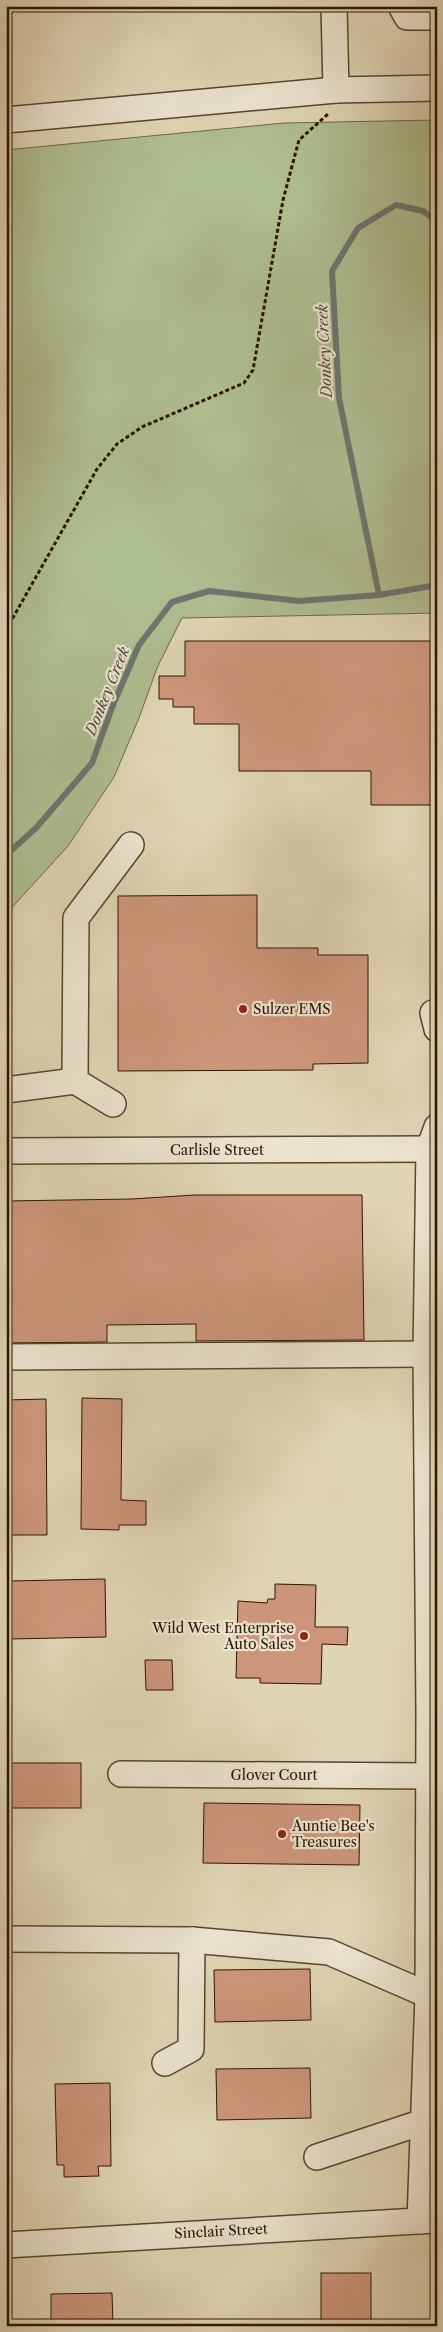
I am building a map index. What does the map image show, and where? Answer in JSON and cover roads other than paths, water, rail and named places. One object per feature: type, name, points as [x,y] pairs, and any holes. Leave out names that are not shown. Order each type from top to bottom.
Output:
[{"type":"street","points":[[334,6],[336,90]]},
{"type":"street","points":[[401,6],[407,17],[431,16]]},
{"type":"street","points":[[6,120],[336,90],[437,88]]},
{"type":"street","points":[[75,1081],[76,918],[131,844]]},
{"type":"street","points":[[6,1090],[75,1081],[113,1104]]},
{"type":"street","points":[[428,2221],[423,2122],[428,1995],[429,1714],[426,1354],[433,1138]]},
{"type":"street","name":"Carlisle Street","points":[[6,1151],[433,1138]]},
{"type":"street","points":[[6,1357],[426,1354]]},
{"type":"street","name":"Glover Court","points":[[121,1774],[428,1776]]},
{"type":"street","points":[[6,1939],[192,1940],[329,1952],[428,1995]]},
{"type":"street","points":[[165,2063],[192,2049],[192,1940]]},
{"type":"street","points":[[318,2157],[423,2122]]},
{"type":"street","name":"Sinclair Street","points":[[6,2245],[428,2221]]},
{"type":"waterway","name":"Donkey Creek","points":[[379,595],[339,398],[332,271],[358,228],[396,205],[423,211],[437,221]]},
{"type":"waterway","name":"Donkey Creek","points":[[6,855],[36,828],[92,763],[113,705],[139,645],[172,602],[209,591],[299,601],[379,595],[437,585]]},
{"type":"place","name":"Sulzer EMS","points":[[243,1009]]},
{"type":"place","name":"Wild West Enterprise Auto Sales","points":[[304,1636]]},
{"type":"place","name":"Auntie Bee's Treasures","points":[[282,1834]]}]
